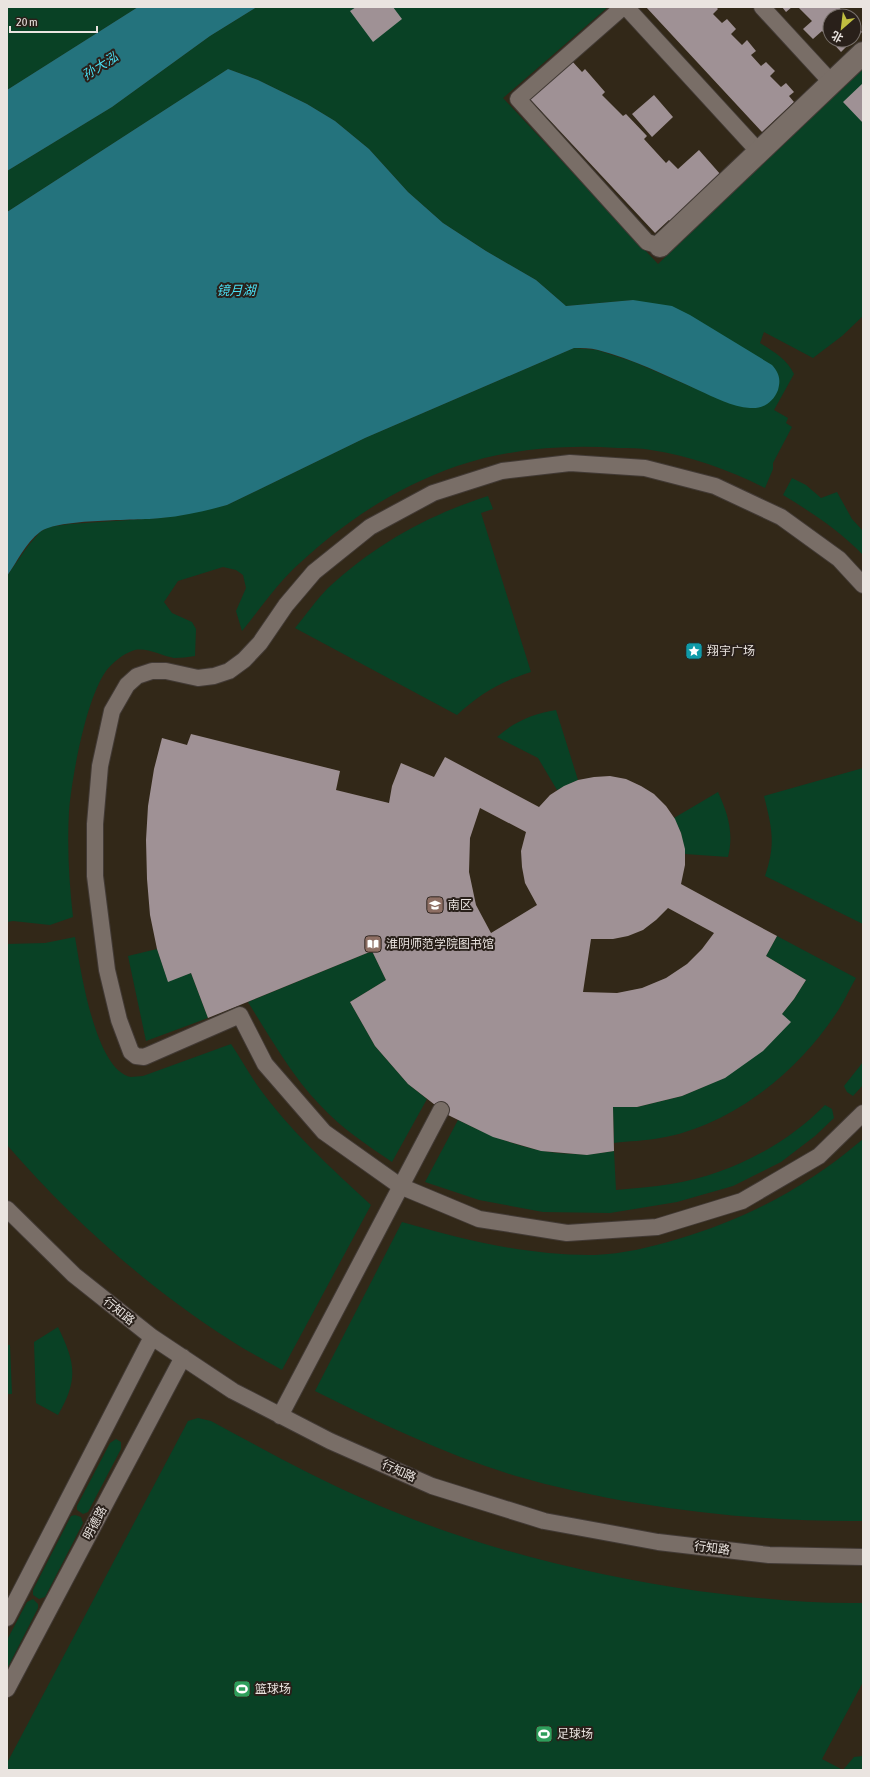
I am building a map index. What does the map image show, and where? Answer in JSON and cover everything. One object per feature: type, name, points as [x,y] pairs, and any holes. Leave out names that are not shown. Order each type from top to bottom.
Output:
[{"type":"street","points":[[660,246],[863,53]]},
{"type":"lane","points":[[660,246],[647,242],[518,99],[624,7],[759,152]]},
{"type":"lane","points":[[762,7],[832,83]]},
{"type":"lane","points":[[863,585],[839,559],[780,517],[715,486],[645,468],[570,463],[502,471],[433,493],[370,527],[314,572],[286,605],[260,643],[244,660],[229,671],[214,676],[198,678],[166,671],[152,671],[137,676],[127,685],[118,697],[112,711],[100,766],[95,824],[95,876],[107,970],[119,1020],[131,1052],[136,1056],[144,1057],[240,1015],[265,1064],[324,1132],[400,1186],[479,1218],[567,1233],[656,1227],[742,1201],[819,1156],[863,1113]]},
{"type":"lane","points":[[280,1416],[441,1110]]},
{"type":"lane","name":"行知路","points":[[7,1209],[74,1275],[152,1337],[234,1391],[330,1441],[432,1486],[544,1521],[673,1544],[769,1555],[863,1558]]},
{"type":"lane","points":[[7,1618],[152,1337]]},
{"type":"lane","name":"明德路","points":[[7,1689],[182,1357]]},
{"type":"shaded area","name":"南区","points":[[7,7],[863,7],[863,1770],[7,1770]]},
{"type":"green space","points":[[7,7],[138,7],[7,90]]},
{"type":"green space","points":[[257,7],[608,7],[503,98],[658,264],[863,68],[863,316],[842,336],[813,358],[764,332],[760,343],[784,360],[794,374],[774,410],[788,418],[786,423],[792,427],[773,463],[773,469],[765,488],[710,464],[647,449],[557,447],[496,455],[435,474],[394,494],[354,519],[318,547],[293,570],[277,587],[242,631],[236,611],[246,588],[243,575],[236,570],[223,567],[178,581],[164,602],[172,613],[192,622],[196,629],[195,656],[174,658],[142,650],[132,651],[125,654],[114,662],[106,671],[92,700],[86,718],[73,778],[69,811],[68,838],[70,891],[73,917],[50,925],[13,921],[7,922],[7,576],[28,546],[40,532],[49,527],[70,524],[160,518],[182,515],[227,505],[365,438],[574,348],[597,350],[634,362],[731,404],[633,300],[566,306],[536,280],[486,251],[443,223],[408,192],[369,149],[335,121],[307,104],[258,80],[228,69],[7,212],[7,171],[112,107],[210,36]]},
{"type":"green space","points":[[792,478],[806,485],[821,498],[837,492],[852,519],[863,531],[863,555],[825,522],[783,495]]},
{"type":"green space","points":[[488,496],[493,509],[481,513],[531,672],[491,689],[474,700],[457,715],[295,628],[328,588],[346,572],[383,545],[423,522]]},
{"type":"green space","points":[[556,710],[578,780],[557,790],[538,758],[497,737],[518,722]]},
{"type":"green space","points":[[863,768],[863,924],[765,876],[771,854],[772,836],[764,796]]},
{"type":"green space","points":[[718,792],[725,808],[729,824],[730,848],[728,857],[685,854],[681,833],[674,818]]},
{"type":"green space","points":[[777,936],[856,978],[838,1011],[819,1036],[801,1057],[760,1094],[712,1122],[686,1132],[660,1138],[614,1143],[613,1107],[637,1107],[682,1096],[724,1078],[794,999],[806,980],[766,956]]},
{"type":"green space","points":[[75,937],[91,1016],[108,1057],[118,1070],[131,1077],[143,1076],[231,1044],[269,1102],[311,1148],[371,1205],[282,1370],[242,1348],[169,1298],[140,1275],[84,1226],[7,1145],[7,944],[45,943]]},
{"type":"green space","points":[[157,949],[168,981],[191,973],[208,1018],[146,1041],[128,956]]},
{"type":"green space","points":[[372,951],[386,980],[350,1002],[375,1046],[408,1084],[427,1099],[392,1162],[345,1129],[309,1093],[281,1055],[248,1002]]},
{"type":"green space","points":[[863,1062],[863,1085],[853,1096],[847,1092],[844,1086]]},
{"type":"green space","points":[[825,1105],[832,1109],[834,1118],[815,1136],[781,1162],[733,1186],[677,1202],[610,1213],[543,1212],[479,1200],[425,1182],[458,1120],[505,1141],[537,1150],[570,1154],[590,1154],[614,1151],[616,1190],[664,1185],[692,1180],[734,1166],[774,1146],[809,1120]]},
{"type":"green space","points":[[863,1139],[863,1521],[820,1521],[732,1515],[643,1504],[557,1487],[490,1468],[464,1458],[389,1426],[315,1391],[402,1222],[473,1241],[521,1250],[570,1255],[595,1255],[626,1252],[704,1231],[753,1211],[820,1172]]},
{"type":"green space","points":[[58,1327],[64,1339],[71,1361],[72,1381],[65,1402],[58,1415],[36,1403],[34,1342]]},
{"type":"green space","points":[[7,1345],[10,1345],[12,1394],[7,1394]]},
{"type":"green space","points":[[198,1418],[211,1421],[305,1471],[404,1516],[445,1531],[528,1556],[612,1576],[698,1591],[821,1603],[863,1603],[863,1682],[822,1759],[843,1770],[7,1770],[7,1763],[188,1421]]},
{"type":"green space","points":[[116,1439],[121,1442],[121,1449],[88,1512],[83,1514],[77,1510],[77,1506],[110,1443]]},
{"type":"green space","points":[[75,1515],[81,1517],[83,1523],[45,1597],[39,1599],[33,1595],[33,1590],[71,1516]]},
{"type":"green space","points":[[33,1599],[38,1604],[38,1608],[7,1669],[7,1640],[27,1602]]},
{"type":"green space","points":[[863,1756],[863,1770],[843,1770],[854,1757]]},
{"type":"water","name":"孙大泓","points":[[138,7],[257,7],[210,36],[112,107],[7,171],[7,90]]},
{"type":"water","name":"镜月湖","points":[[228,69],[258,80],[307,104],[335,121],[369,149],[408,192],[443,223],[486,251],[536,280],[566,306],[633,300],[672,306],[690,315],[772,365],[778,374],[779,379],[779,386],[776,394],[771,401],[764,406],[750,408],[737,406],[717,399],[661,373],[624,358],[595,349],[574,348],[365,438],[227,505],[195,513],[170,517],[63,524],[40,532],[30,541],[7,576],[7,212]]},
{"type":"building","points":[[356,7],[393,7],[402,19],[373,42],[350,11]]},
{"type":"building","points":[[646,7],[716,7],[718,9],[713,14],[722,23],[727,19],[736,29],[731,34],[742,45],[747,40],[756,51],[751,55],[761,66],[766,62],[775,71],[770,76],[781,87],[786,83],[794,92],[789,96],[794,102],[762,132]]},
{"type":"building","points":[[782,7],[792,7],[786,12]]},
{"type":"building","points":[[798,7],[840,8],[822,8],[822,31],[813,39],[803,29],[812,21]]},
{"type":"building","points":[[837,48],[845,48],[841,52]]},
{"type":"building","points":[[571,60],[582,72],[585,69],[605,92],[602,95],[623,116],[626,114],[647,136],[644,139],[666,163],[669,160],[678,169],[699,150],[721,175],[671,222],[669,220],[655,233],[529,98]]},
{"type":"building","points":[[863,83],[863,123],[843,102]]},
{"type":"building","points":[[654,95],[673,117],[652,137],[632,114]]},
{"type":"building","name":"淮阴师范学院图书馆","points":[[191,734],[340,771],[336,790],[389,803],[392,786],[401,763],[434,777],[445,757],[539,807],[550,795],[564,786],[578,780],[610,776],[626,779],[654,794],[666,806],[675,819],[681,833],[685,849],[685,865],[681,884],[777,936],[766,956],[806,980],[782,1014],[791,1022],[763,1051],[725,1078],[682,1096],[637,1107],[613,1107],[614,1151],[587,1155],[541,1151],[493,1137],[448,1115],[408,1084],[375,1046],[350,1002],[386,980],[372,951],[208,1018],[191,973],[168,982],[157,949],[150,915],[147,879],[146,840],[148,806],[154,769],[162,738],[187,745]],"holes":[[[480,808],[526,832],[521,851],[522,867],[525,883],[537,905],[491,933],[476,905],[469,872],[470,838]],[[668,908],[714,933],[702,949],[687,964],[666,978],[642,988],[617,993],[583,992],[591,939],[613,939],[628,936],[643,930]]]},
{"type":"place","name":"翔宇广场","points":[[694,651]]},
{"type":"place","name":"南区","points":[[435,905]]},
{"type":"place","name":"淮阴师范学院图书馆","points":[[373,944]]},
{"type":"place","name":"篮球场","points":[[242,1689]]},
{"type":"place","name":"足球场","points":[[544,1734]]}]
